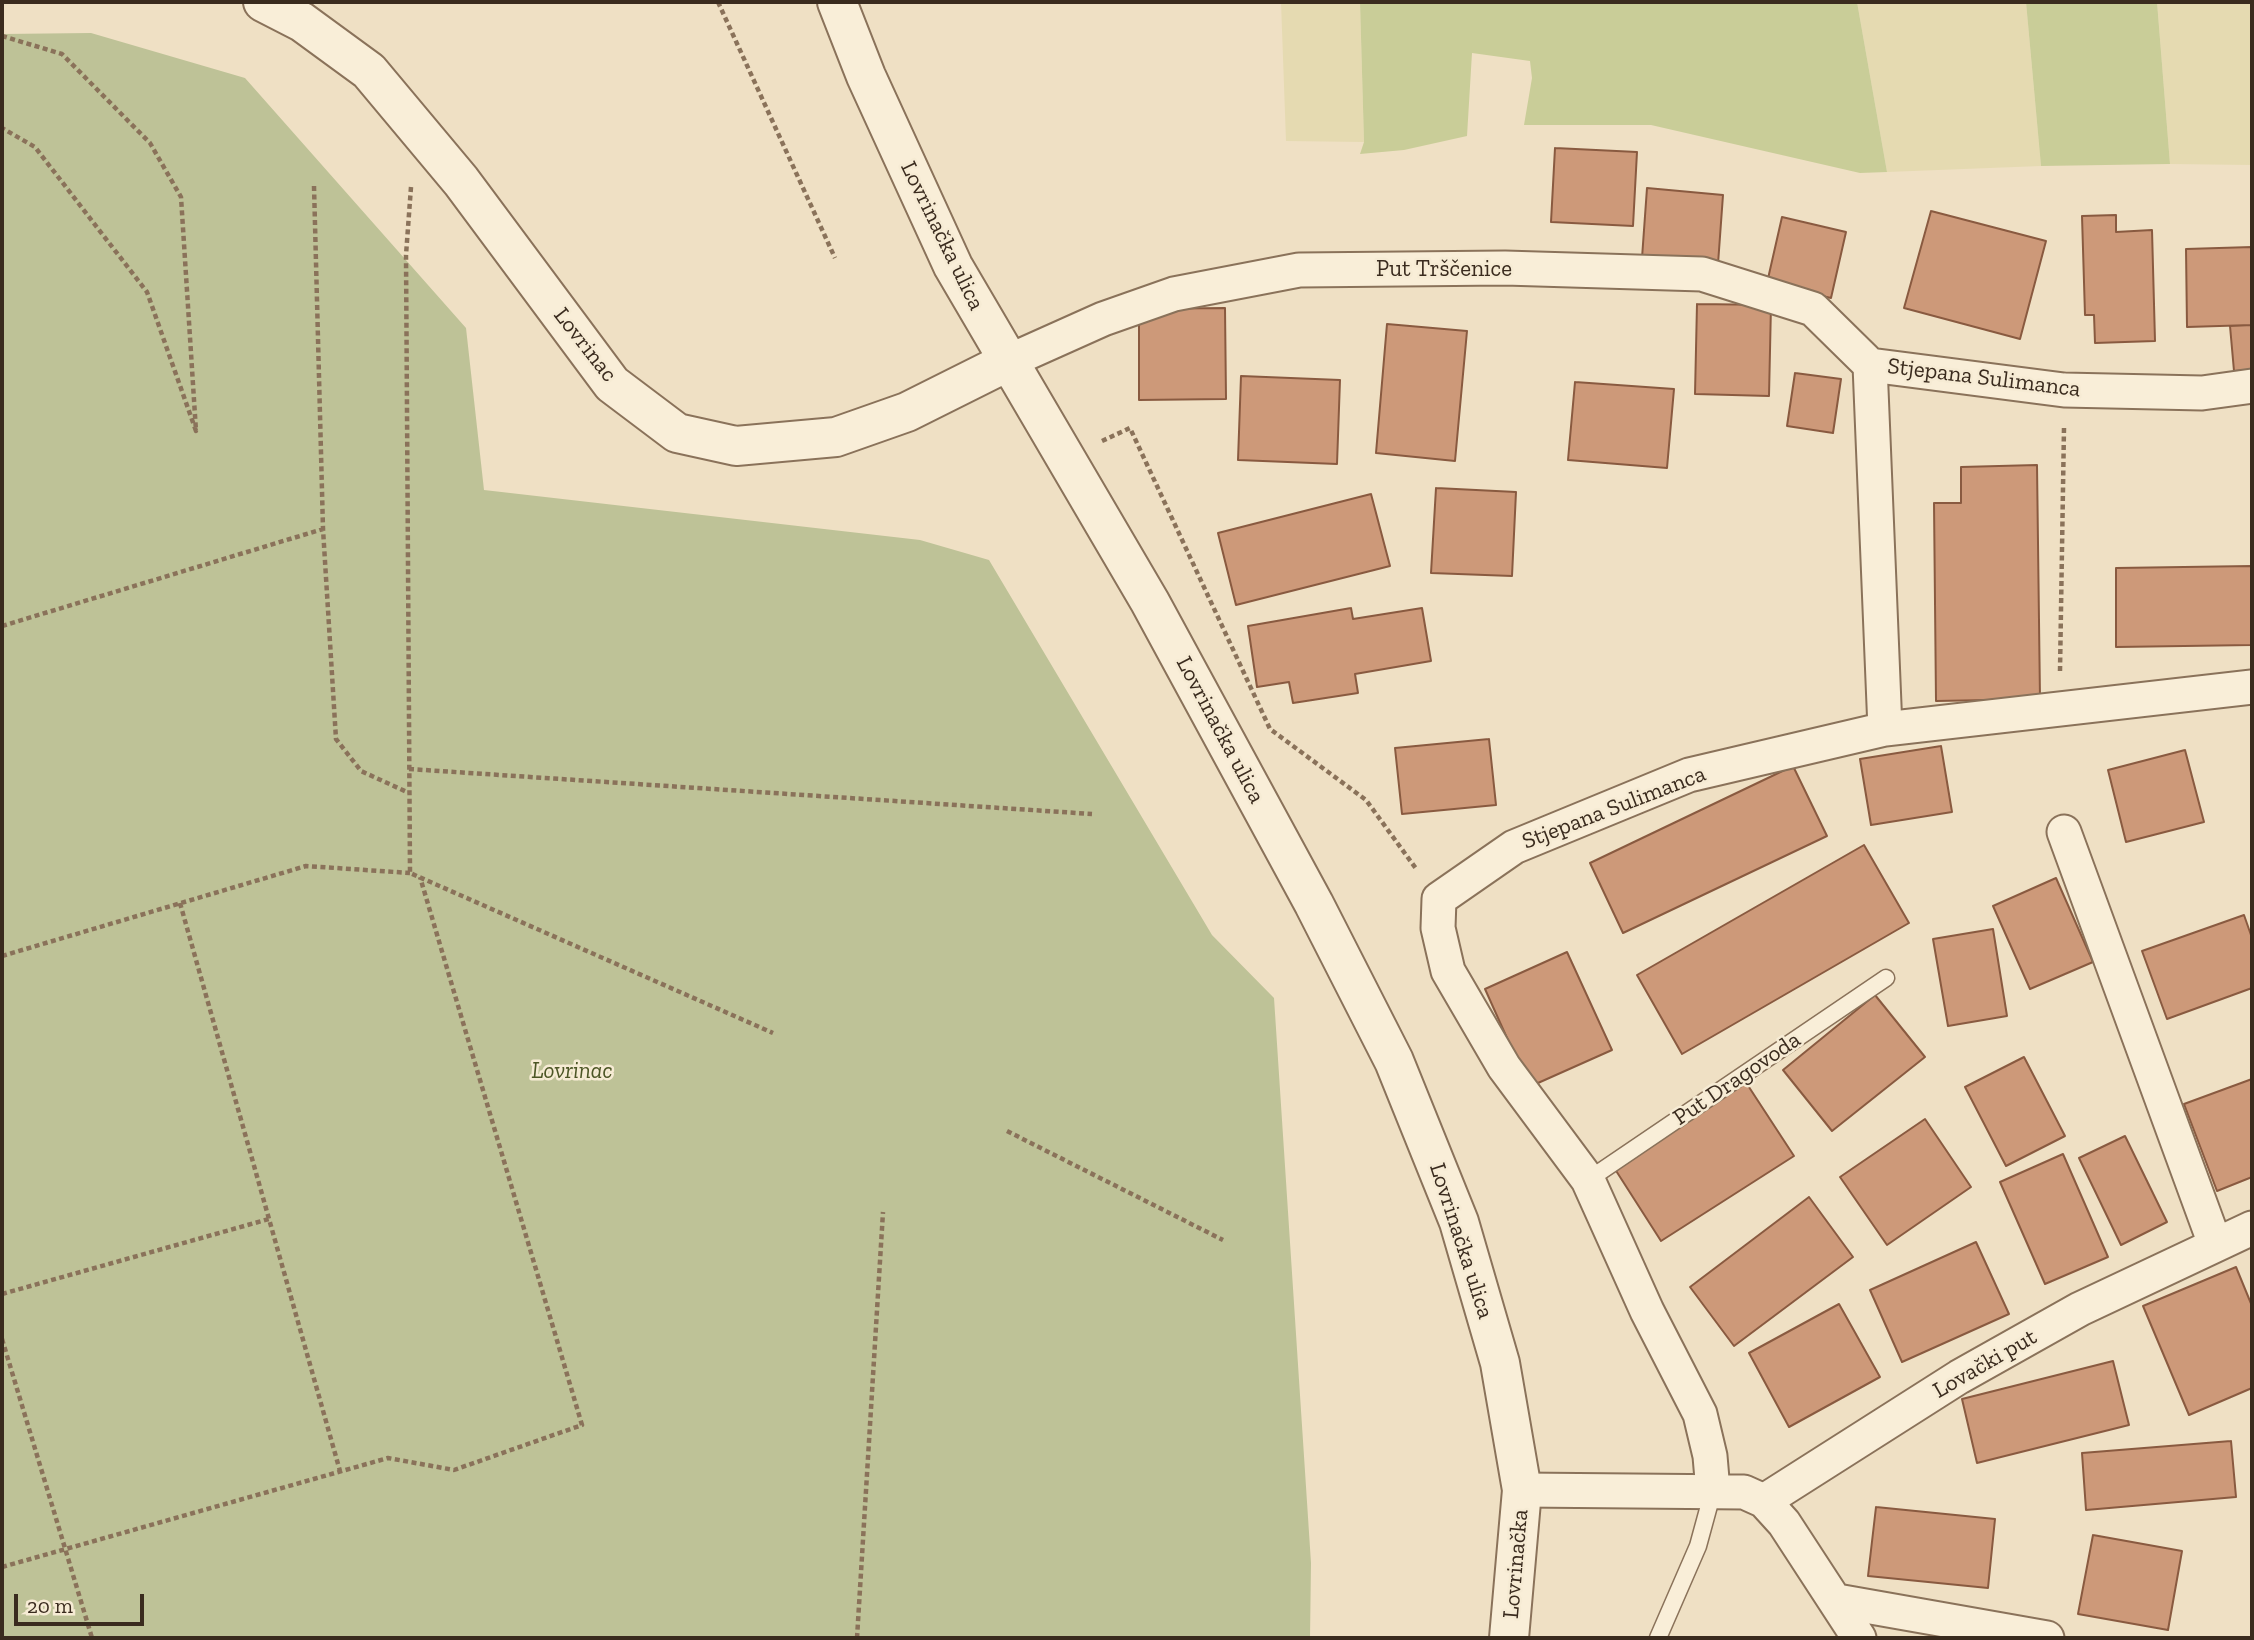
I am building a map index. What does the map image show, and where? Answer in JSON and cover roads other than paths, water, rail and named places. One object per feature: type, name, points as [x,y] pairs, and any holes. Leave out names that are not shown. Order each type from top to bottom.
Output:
[{"type":"street","name":"Lovrinac","points":[[263,2],[302,22],[369,71],[461,181],[612,384],[677,433],[736,446],[836,437],[907,412],[1007,362]]},
{"type":"street","name":"Lovrinačka ulica","points":[[836,2],[866,76],[953,266],[1150,602],[1307,892],[1394,1061],[1459,1222],[1500,1363],[1522,1490]]},
{"type":"street","name":"Put Trščenice","points":[[1007,362],[1103,319],[1174,294],[1286,272],[1505,268],[1702,274],[1813,309],[1870,365]]},
{"type":"street","name":"Stjepana Sulimanca","points":[[1885,729],[1870,365],[2064,390],[2202,393],[2252,386]]},
{"type":"street","name":"Stjepana Sulimanca","points":[[1588,1180],[1504,1067],[1448,971],[1438,928],[1439,899],[1514,847],[1689,775],[1885,729],[2252,687]]},
{"type":"street","points":[[2064,832],[2215,1244]]},
{"type":"street","points":[[1588,1180],[1647,1311],[1700,1414],[1710,1456],[1713,1491]]},
{"type":"street","name":"Lovački put","points":[[1764,1501],[1959,1377],[2080,1309],[2252,1228]]},
{"type":"street","points":[[1522,1490],[1744,1492],[1764,1501],[1784,1523],[1859,1638]]},
{"type":"street","name":"Lovrinačka","points":[[1509,1638],[1522,1490]]},
{"type":"street","points":[[1837,1601],[2047,1638]]},
{"type":"lane","name":"Put Dragovoda","points":[[1588,1180],[1886,978]]},
{"type":"lane","points":[[1658,1638],[1698,1546],[1713,1491]]}]
